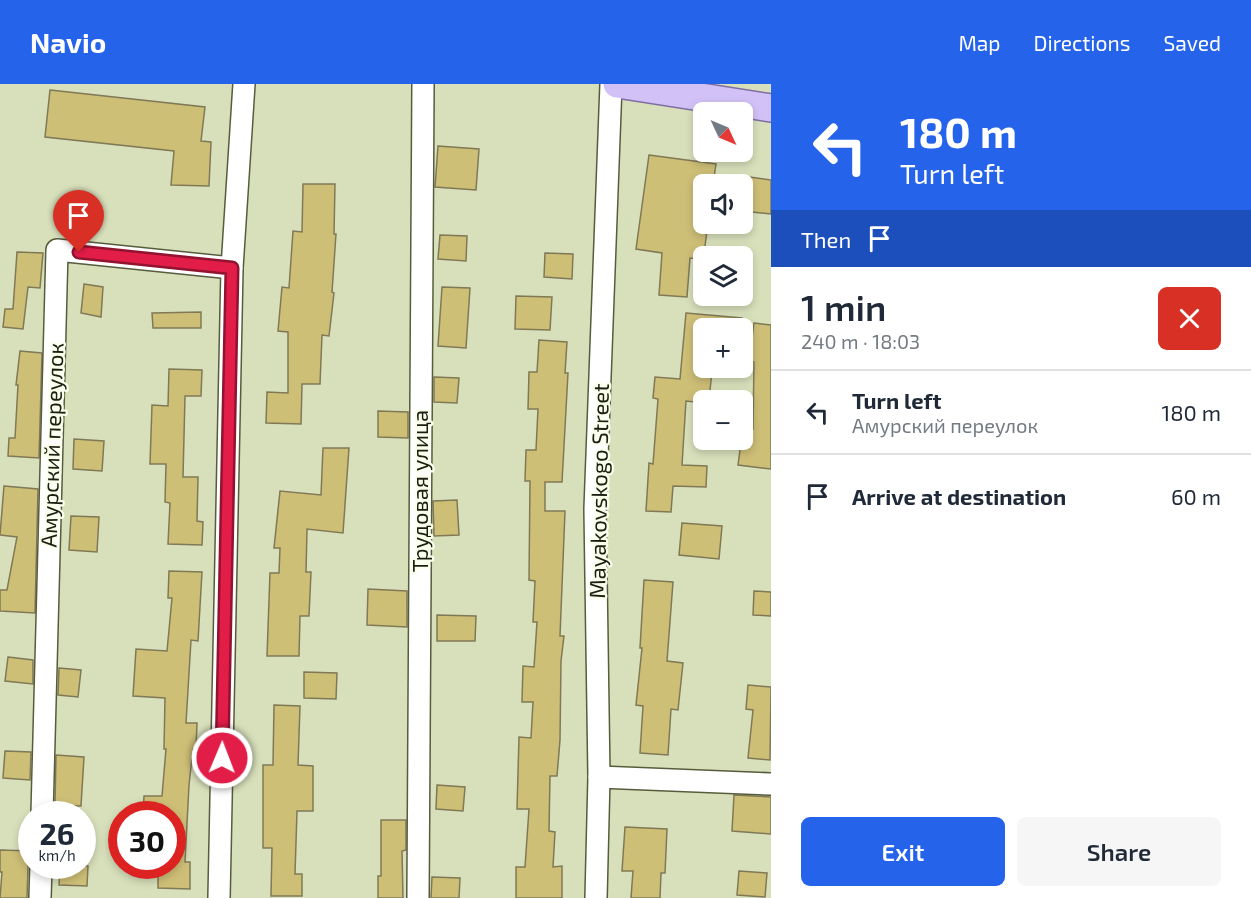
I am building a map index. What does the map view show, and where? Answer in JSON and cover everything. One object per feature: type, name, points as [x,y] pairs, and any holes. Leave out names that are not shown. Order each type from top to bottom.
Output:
[{"type":"main road","points":[[617,84],[771,108]]},
{"type":"street","points":[[219,898],[232,268],[244,84]]},
{"type":"street","name":"Трудовая улица","points":[[418,898],[423,84]]},
{"type":"street","name":"Mayakovskogo Street","points":[[596,898],[600,777],[595,508],[611,84]]},
{"type":"street","name":"Амурский переулок","points":[[42,801],[57,250],[232,268]]},
{"type":"street","points":[[600,777],[771,784]]},
{"type":"street","points":[[40,898],[41,879]]},
{"type":"building","points":[[50,90],[205,107],[201,141],[211,142],[209,186],[171,185],[174,151],[45,137]]},
{"type":"building","points":[[438,146],[479,149],[476,190],[435,187]]},
{"type":"building","points":[[649,155],[716,164],[714,174],[693,174],[693,234],[707,234],[705,246],[693,246],[687,297],[659,295],[662,253],[636,249]]},
{"type":"building","points":[[753,178],[771,180],[771,214],[753,212]]},
{"type":"building","points":[[303,184],[335,184],[334,234],[336,234],[332,292],[334,293],[329,336],[322,335],[320,384],[302,384],[301,424],[266,423],[267,392],[288,393],[288,332],[278,331],[282,287],[289,288],[293,231],[302,232]]},
{"type":"building","points":[[440,235],[467,236],[466,261],[438,259]]},
{"type":"building","points":[[17,252],[43,253],[40,288],[28,287],[23,329],[3,327],[5,309],[13,309]]},
{"type":"building","points":[[545,253],[573,254],[572,279],[544,277]]},
{"type":"building","points":[[84,284],[103,287],[101,317],[81,313]]},
{"type":"building","points":[[442,287],[470,288],[466,348],[438,346]]},
{"type":"building","points":[[516,296],[552,297],[550,330],[515,329]]},
{"type":"building","points":[[201,312],[201,328],[153,328],[152,313]]},
{"type":"building","points":[[686,313],[742,318],[693,318],[693,378],[711,378],[710,390],[693,390],[693,402],[686,401],[682,465],[707,466],[706,487],[673,486],[671,512],[646,511],[649,463],[653,464],[658,399],[653,398],[655,377],[680,379]]},
{"type":"building","points":[[754,323],[771,325],[771,469],[738,465],[740,450],[753,450]]},
{"type":"building","points":[[539,340],[567,342],[565,373],[568,373],[562,482],[545,482],[545,511],[565,511],[560,636],[564,636],[561,661],[560,740],[557,776],[550,776],[549,831],[555,832],[553,867],[562,866],[562,898],[516,898],[516,867],[525,867],[529,809],[517,809],[519,737],[531,738],[533,702],[522,702],[523,666],[534,667],[537,622],[533,622],[535,581],[529,580],[530,481],[525,481],[526,450],[536,450],[538,409],[528,409],[529,372],[537,372]]},
{"type":"building","points":[[20,351],[42,353],[39,458],[8,456],[9,438],[15,438],[18,385],[16,385]]},
{"type":"building","points":[[169,369],[202,370],[201,396],[185,396],[183,477],[198,477],[197,521],[203,522],[202,545],[168,544],[170,503],[165,502],[166,464],[150,464],[152,405],[168,406]]},
{"type":"building","points":[[434,377],[459,378],[457,403],[434,402]]},
{"type":"building","points":[[378,411],[408,412],[408,438],[378,437]]},
{"type":"building","points":[[74,439],[104,441],[102,471],[73,469]]},
{"type":"building","points":[[323,448],[349,448],[343,533],[307,529],[306,572],[311,572],[309,616],[300,616],[299,656],[267,656],[270,573],[279,573],[280,548],[274,548],[280,491],[321,495]]},
{"type":"building","points":[[4,486],[38,489],[35,613],[0,611],[0,590],[7,590],[17,537],[0,535]]},
{"type":"building","points":[[457,500],[459,535],[434,536],[433,501]]},
{"type":"building","points":[[71,516],[99,517],[97,552],[69,550]]},
{"type":"building","points":[[682,523],[722,526],[719,559],[679,555]]},
{"type":"building","points":[[169,571],[202,572],[198,641],[191,640],[186,723],[197,723],[196,749],[193,749],[189,785],[186,843],[186,801],[144,801],[144,796],[162,796],[166,749],[164,749],[165,698],[133,696],[136,649],[167,651],[172,598],[168,598]]},
{"type":"building","points":[[644,580],[673,582],[667,661],[683,663],[678,710],[671,709],[668,755],[640,753],[643,706],[636,705],[642,648],[640,648]]},
{"type":"building","points":[[368,589],[407,591],[407,627],[367,625]]},
{"type":"building","points":[[754,591],[771,592],[771,616],[753,615]]},
{"type":"building","points":[[437,615],[476,616],[475,641],[437,641]]},
{"type":"building","points":[[8,657],[33,660],[33,684],[5,681]]},
{"type":"building","points":[[59,668],[81,670],[78,697],[58,695]]},
{"type":"building","points":[[304,672],[337,673],[336,699],[304,698]]},
{"type":"building","points":[[748,685],[771,687],[770,760],[748,758],[753,710],[746,709]]},
{"type":"building","points":[[274,705],[300,706],[298,765],[313,766],[313,811],[297,811],[295,874],[302,874],[302,896],[271,896],[272,848],[263,848],[263,765],[273,765]]},
{"type":"building","points":[[5,751],[31,752],[30,780],[3,778]]},
{"type":"building","points":[[56,755],[84,757],[81,801],[55,801]]},
{"type":"building","points":[[437,785],[465,787],[463,811],[436,809]]},
{"type":"building","points":[[734,795],[771,797],[771,834],[732,831]]},
{"type":"building","points":[[381,820],[406,820],[406,850],[402,851],[403,898],[378,898],[378,876],[381,876]]},
{"type":"building","points":[[625,827],[667,829],[665,873],[661,873],[660,898],[631,898],[633,871],[622,871]]},
{"type":"building","points":[[0,850],[18,851],[18,879],[28,879],[27,898],[0,898],[2,872],[0,872]]},
{"type":"building","points":[[186,862],[190,862],[190,889],[158,888],[158,879],[186,879]]},
{"type":"building","points":[[739,871],[767,873],[765,897],[737,895]]},
{"type":"building","points":[[432,877],[460,878],[459,898],[431,898]]},
{"type":"building","points":[[59,879],[87,879],[87,886],[59,885]]},
{"type":"route","points":[[79,252],[232,268],[222,758]]}]
